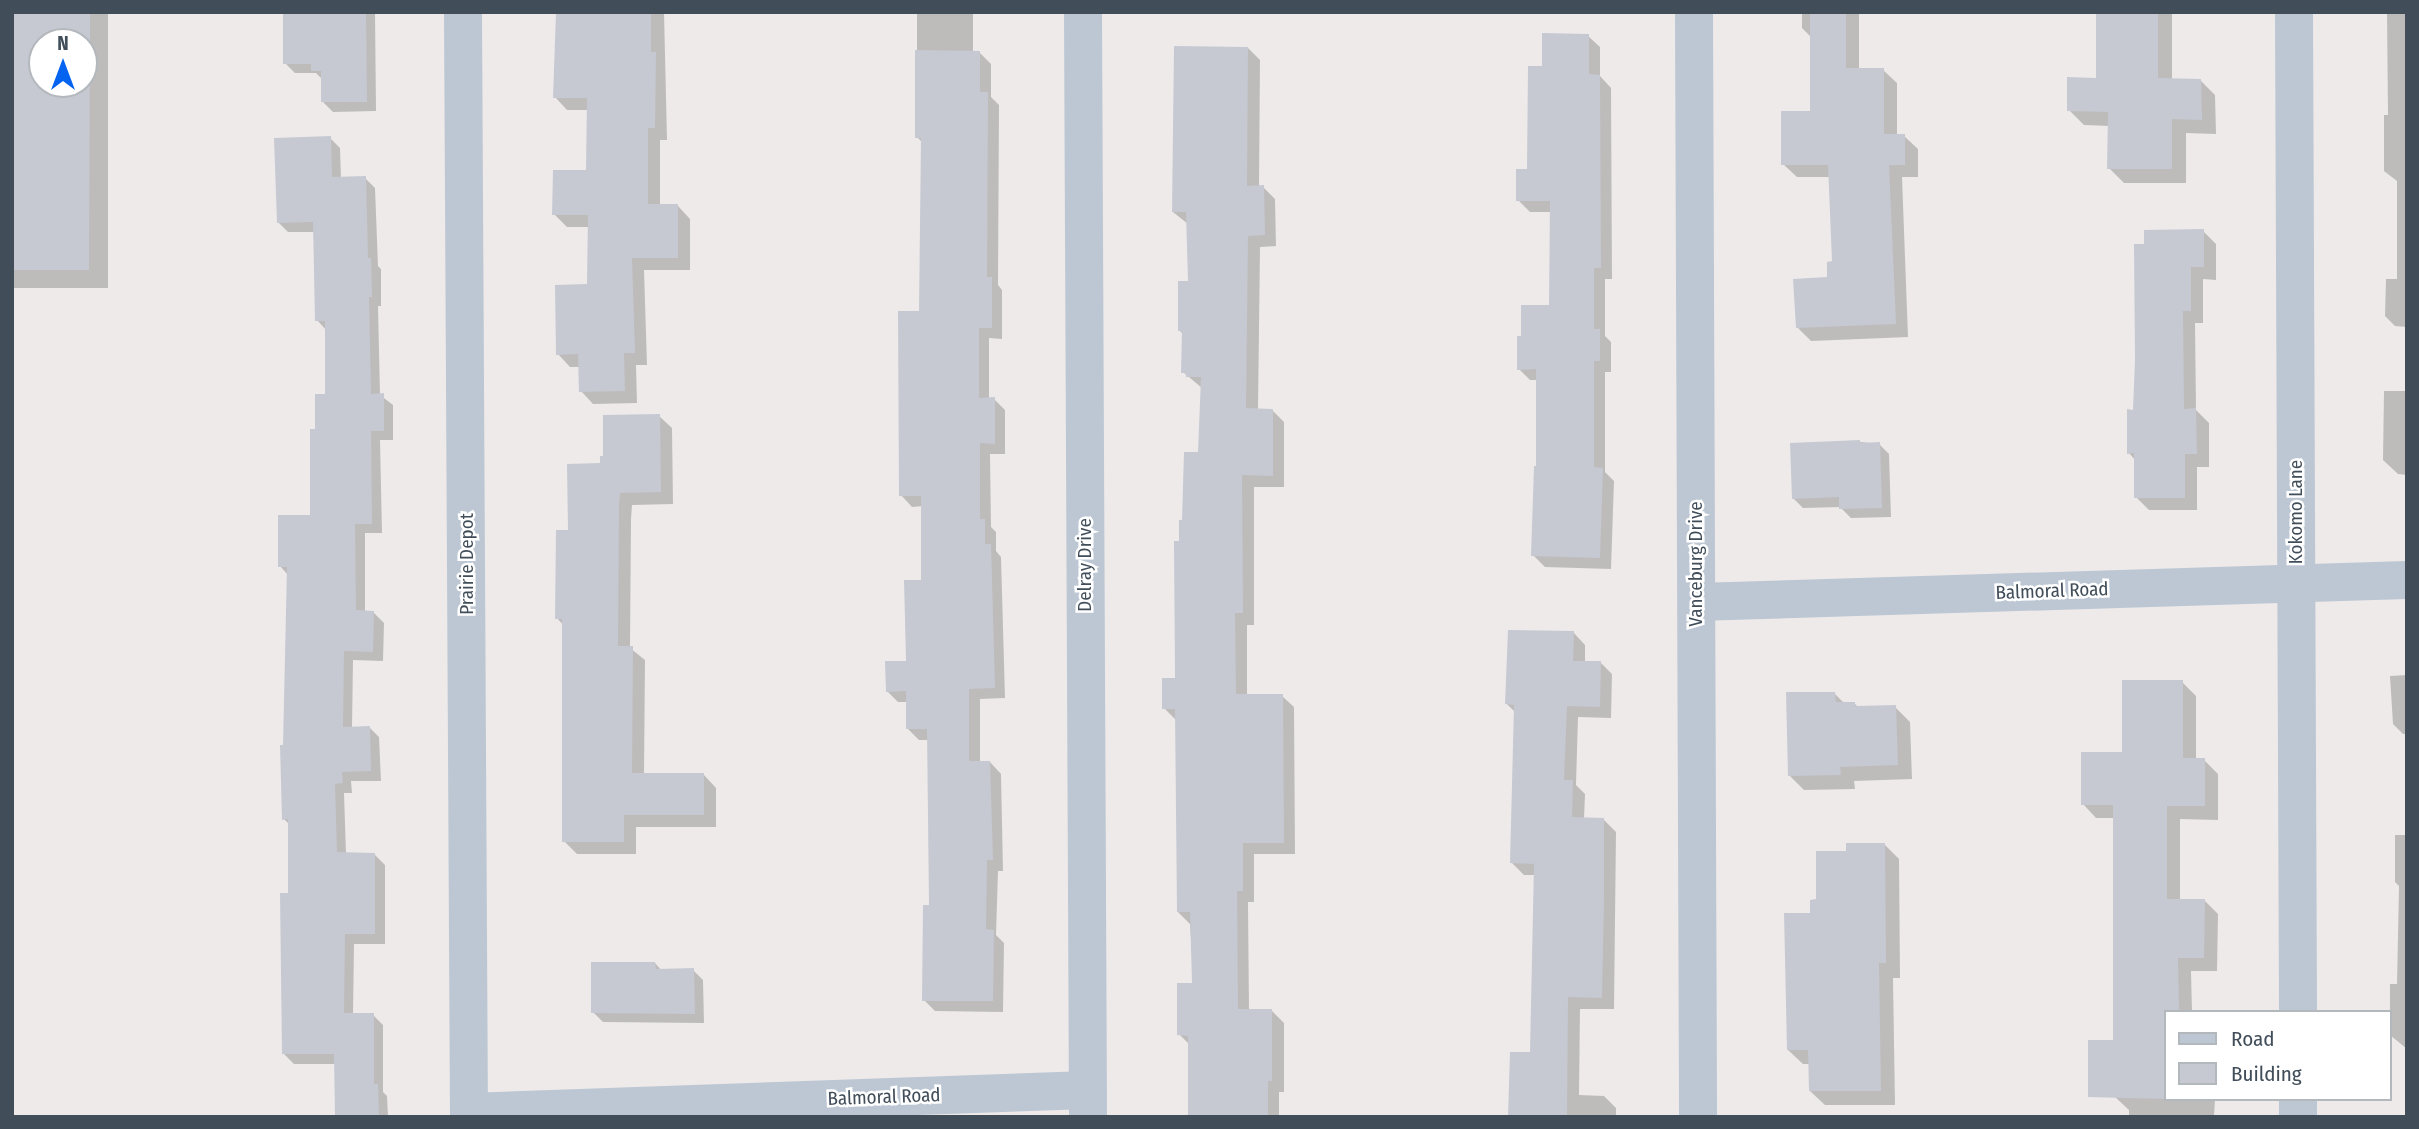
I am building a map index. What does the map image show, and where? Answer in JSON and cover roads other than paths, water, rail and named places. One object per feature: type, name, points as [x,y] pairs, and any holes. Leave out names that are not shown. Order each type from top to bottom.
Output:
[{"type":"street","name":"Prairie Depot","points":[[463,12],[469,1114]]},
{"type":"street","name":"Delray Drive","points":[[1083,12],[1088,1103]]},
{"type":"street","name":"Vanceburg Drive","points":[[1694,12],[1698,1117]]},
{"type":"street","name":"Kokomo Lane","points":[[2294,12],[2298,1010]]},
{"type":"street","name":"Balmoral Road","points":[[1697,602],[2407,580]]},
{"type":"street","name":"Balmoral Road","points":[[469,1114],[1088,1103]]}]
